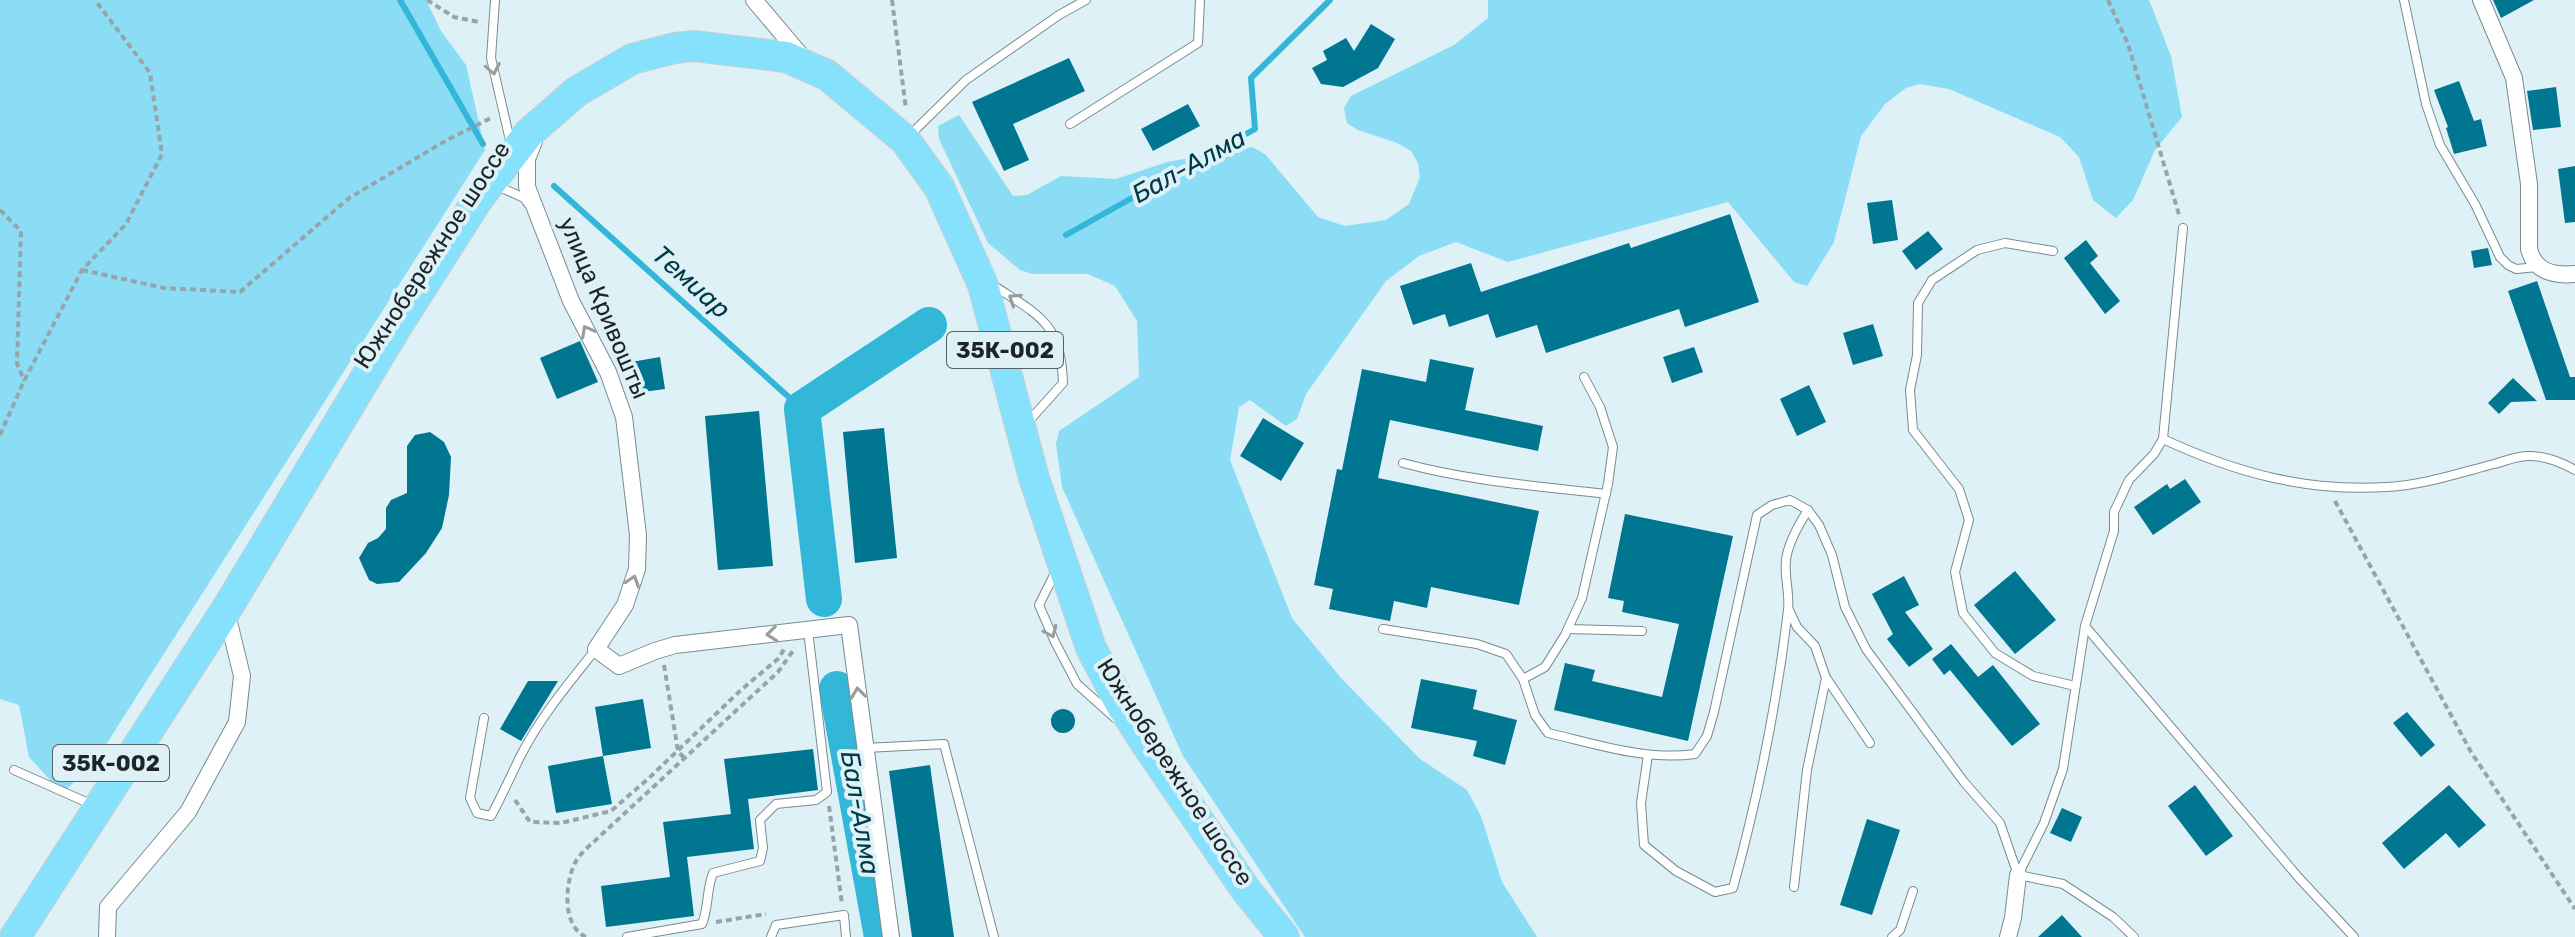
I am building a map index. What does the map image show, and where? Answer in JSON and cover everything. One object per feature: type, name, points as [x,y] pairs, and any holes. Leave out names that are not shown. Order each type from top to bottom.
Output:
[{"type":"highway","name":"Южнобережное шоссе","points":[[15,937],[447,224],[520,124],[573,80],[627,51],[664,41],[713,37],[764,46],[803,58],[838,77],[908,136],[943,185],[986,280],[1044,500],[1095,648],[1149,741],[1286,937]]},
{"type":"highway","name":"Южнобережное шоссе","points":[[0,925],[86,802],[394,331],[478,199],[520,124],[632,59],[694,46],[786,57],[827,75],[905,140],[939,187],[983,285],[1034,478],[1091,648],[1147,745],[1246,890],[1286,937]]},
{"type":"street","points":[[754,0],[803,58]]},
{"type":"street","points":[[2481,0],[2514,78],[2529,184],[2529,249],[2538,267],[2557,274],[2575,274]]},
{"type":"street","name":"улица Кривошты","points":[[520,124],[527,159],[527,187],[571,301],[608,372],[624,417],[638,535],[637,569],[625,605],[596,649]]},
{"type":"street","points":[[107,937],[108,907],[188,812],[237,722],[242,676],[217,603]]},
{"type":"street","points":[[596,649],[619,666],[675,645],[849,625],[891,937]]},
{"type":"street","points":[[2008,937],[2018,875]]},
{"type":"lane","points":[[495,0],[491,58],[520,124]]},
{"type":"lane","points":[[908,136],[966,80],[1059,15],[1086,0]]},
{"type":"lane","points":[[1070,124],[1198,43],[1200,0]]},
{"type":"lane","points":[[2404,0],[2426,104],[2440,145],[2475,204],[2500,257],[2516,269],[2538,267]]},
{"type":"lane","points":[[478,199],[502,188],[524,198],[545,231]]},
{"type":"lane","points":[[2018,875],[2044,823],[2063,769],[2085,626],[2114,531],[2114,512],[2129,480],[2154,454],[2163,439],[2183,228]]},
{"type":"lane","points":[[2053,251],[2005,243],[1977,250],[1932,280],[1918,303],[1917,355],[1910,390],[1913,430],[1959,489],[1969,520],[1955,572],[1963,613],[1995,653],[2033,676],[2075,686]]},
{"type":"lane","points":[[986,280],[1041,317],[1055,336],[1062,360],[1063,383],[1025,426]]},
{"type":"lane","points":[[1523,679],[1545,667],[1582,598],[1606,494],[1613,447],[1600,407],[1584,377]]},
{"type":"lane","points":[[2163,439],[2230,467],[2295,483],[2329,487],[2376,488],[2415,483],[2504,462],[2517,456],[2545,458],[2575,470]]},
{"type":"lane","points":[[1403,463],[1511,485],[1606,494]]},
{"type":"lane","points":[[1383,629],[1477,644],[1506,654],[1523,679],[1535,715],[1548,733],[1648,755],[1675,757],[1695,754],[1707,736],[1757,515],[1772,505],[1790,500],[1808,510],[1819,525],[1832,555],[1845,607],[1866,649],[1964,782],[2000,823],[2018,875]]},
{"type":"lane","points":[[1648,755],[1641,803],[1644,845],[1676,871],[1715,892],[1733,888],[1749,831],[1789,609],[1786,559],[1796,529],[1808,510]]},
{"type":"lane","points":[[1789,609],[1797,627],[1815,646],[1826,678],[1870,743]]},
{"type":"lane","points":[[2085,626],[2299,878],[2354,937]]},
{"type":"lane","points":[[1568,629],[1642,631]]},
{"type":"lane","points":[[627,937],[702,924],[707,911],[706,890],[713,873],[760,861],[763,848],[760,820],[776,804],[816,800],[827,792],[801,631]]},
{"type":"lane","points":[[484,718],[470,798],[477,813],[491,816],[542,719],[596,649]]},
{"type":"lane","points":[[1794,887],[1807,770],[1826,678]]},
{"type":"lane","points":[[864,748],[944,744],[994,937]]},
{"type":"lane","points":[[14,770],[86,802]]},
{"type":"lane","points":[[2018,875],[2063,884],[2113,917],[2134,937]]},
{"type":"lane","points":[[1892,937],[1900,930],[1913,891]]},
{"type":"lane","points":[[771,937],[776,925],[844,915],[846,937]]},
{"type":"path","points":[[0,435],[24,381],[82,270],[126,224],[162,154],[150,73],[95,0]]},
{"type":"path","points":[[427,0],[454,17],[493,25]]},
{"type":"path","points":[[892,0],[908,136]]},
{"type":"path","points":[[2108,0],[2128,44],[2183,228]]},
{"type":"path","points":[[82,270],[164,288],[240,292],[349,198],[461,133],[520,124]]},
{"type":"path","points":[[0,210],[21,231],[17,363],[24,381]]},
{"type":"path","points":[[2329,487],[2340,513],[2471,752],[2575,909]]},
{"type":"path","points":[[506,789],[530,822],[561,823],[611,811],[779,658],[801,631]]},
{"type":"path","points":[[586,937],[581,936],[570,923],[567,889],[577,860],[778,672],[801,631]]},
{"type":"path","points":[[662,649],[678,751],[685,759]]},
{"type":"path","points":[[827,792],[844,915]]},
{"type":"shaded area","points":[[0,0],[426,0],[441,31],[466,65],[485,150],[93,765],[62,793],[29,757],[19,705],[0,699]]},
{"type":"shaded area","points":[[1488,0],[2149,0],[2171,56],[2182,117],[2155,150],[2133,200],[2116,218],[2093,200],[2079,157],[2060,137],[1949,89],[1920,84],[1906,88],[1885,104],[1861,136],[1834,242],[1807,286],[1794,282],[1728,202],[1508,262],[1456,242],[1419,256],[1386,281],[1306,394],[1297,419],[1286,426],[1250,400],[1239,407],[1230,460],[1292,618],[1341,678],[1420,759],[1467,790],[1481,816],[1502,882],[1537,937],[1305,937],[1183,756],[1062,487],[1056,444],[1059,431],[1139,377],[1137,321],[1115,286],[1088,274],[1032,274],[1020,270],[988,243],[939,139],[938,126],[959,115],[1013,196],[1027,195],[1061,176],[1116,179],[1167,162],[1252,147],[1265,154],[1318,217],[1345,226],[1386,220],[1409,204],[1420,177],[1418,163],[1411,151],[1397,143],[1358,130],[1347,123],[1344,108],[1351,96],[1454,45],[1488,18]]},
{"type":"building","points":[[2493,0],[2534,0],[2501,18]]},
{"type":"building","points":[[1371,24],[1395,39],[1378,68],[1343,87],[1321,84],[1312,68],[1327,60],[1323,51],[1346,38],[1354,51]]},
{"type":"building","points":[[1069,58],[1085,91],[1013,124],[1029,160],[1004,171],[972,102]]},
{"type":"building","points":[[2459,81],[2474,121],[2481,119],[2487,146],[2454,154],[2434,90]]},
{"type":"building","points":[[2556,87],[2561,127],[2533,130],[2527,91]]},
{"type":"building","points":[[1188,104],[1200,126],[1153,151],[1141,129]]},
{"type":"building","points":[[2575,166],[2575,222],[2565,223],[2558,169]]},
{"type":"building","points":[[1892,200],[1898,240],[1873,244],[1867,203]]},
{"type":"building","points":[[1730,214],[1759,302],[1685,327],[1679,309],[1546,353],[1537,325],[1496,338],[1488,314],[1449,327],[1445,314],[1413,325],[1400,286],[1471,263],[1481,292],[1629,243],[1631,248]]},
{"type":"building","points":[[1928,231],[1943,249],[1916,270],[1902,251]]},
{"type":"building","points":[[2086,240],[2098,256],[2090,263],[2120,301],[2105,314],[2064,258]]},
{"type":"building","points":[[2488,248],[2492,265],[2474,268],[2471,251]]},
{"type":"building","points":[[2537,281],[2570,377],[2575,377],[2575,400],[2546,400],[2508,291]]},
{"type":"building","points":[[1873,324],[1883,356],[1853,365],[1843,333]]},
{"type":"building","points":[[580,341],[598,382],[557,399],[540,358]]},
{"type":"building","points":[[1694,347],[1703,372],[1672,383],[1663,357]]},
{"type":"building","points":[[660,357],[665,389],[636,393],[631,362]]},
{"type":"building","points":[[1430,359],[1474,368],[1465,410],[1543,426],[1538,451],[1390,420],[1378,478],[1539,511],[1519,605],[1431,587],[1427,608],[1394,601],[1390,621],[1329,609],[1333,589],[1314,585],[1337,469],[1342,470],[1362,369],[1426,382]]},
{"type":"building","points":[[2513,378],[2537,401],[2511,402],[2499,414],[2488,403]]},
{"type":"building","points":[[1809,385],[1826,422],[1797,436],[1780,399]]},
{"type":"building","points":[[759,411],[773,566],[718,570],[705,416]]},
{"type":"building","points":[[1263,418],[1304,443],[1281,481],[1240,456]]},
{"type":"building","points":[[884,428],[897,558],[855,563],[843,432]]},
{"type":"building","points":[[430,432],[444,442],[451,457],[449,495],[442,528],[426,553],[399,582],[377,584],[369,580],[359,558],[368,543],[386,529],[386,508],[391,500],[407,493],[407,446],[415,435]]},
{"type":"building","points":[[2185,479],[2201,502],[2153,535],[2134,507],[2167,484],[2170,489]]},
{"type":"building","points":[[1625,514],[1733,536],[1688,741],[1554,710],[1565,663],[1595,670],[1592,681],[1662,697],[1679,624],[1622,612],[1624,601],[1608,598]]},
{"type":"building","points":[[2015,571],[2056,620],[2015,654],[1974,605]]},
{"type":"building","points":[[1904,576],[1919,605],[1905,612],[1933,649],[1909,667],[1887,639],[1893,634],[1872,594]]},
{"type":"building","points":[[1951,644],[1978,677],[1993,665],[2040,724],[2012,746],[1950,670],[1944,675],[1932,659]]},
{"type":"building","points":[[1421,679],[1477,690],[1473,709],[1517,720],[1505,765],[1473,756],[1477,741],[1411,728]]},
{"type":"building","points":[[528,681],[558,681],[521,741],[500,729]]},
{"type":"building","points":[[643,699],[651,748],[603,756],[595,707]]},
{"type":"building","points":[[1063,709],[1072,712],[1075,721],[1072,730],[1063,733],[1054,730],[1051,721],[1054,712]]},
{"type":"building","points":[[2407,712],[2435,745],[2421,757],[2393,723]]},
{"type":"building","points":[[813,749],[818,790],[748,799],[754,849],[687,857],[694,916],[606,927],[601,886],[670,877],[663,822],[731,814],[724,759]]},
{"type":"building","points":[[603,756],[612,804],[556,813],[548,766]]},
{"type":"building","points":[[930,765],[954,937],[912,937],[889,771]]},
{"type":"building","points":[[2195,785],[2233,836],[2206,856],[2168,806]]},
{"type":"building","points":[[2449,785],[2486,825],[2459,848],[2446,833],[2404,869],[2382,843]]},
{"type":"building","points":[[2062,808],[2082,817],[2071,842],[2050,833]]},
{"type":"building","points":[[1867,819],[1900,830],[1872,915],[1840,905]]},
{"type":"building","points":[[2062,915],[2082,937],[2038,937]]},
{"type":"waterway","name":"Темиар","points":[[400,0],[483,144]]},
{"type":"waterway","name":"Бал-Алма","points":[[1066,235],[1255,129],[1251,78],[1330,0]]},
{"type":"waterway","name":"Темиар","points":[[554,186],[802,409]]},
{"type":"waterway","name":"Бал-Алма","points":[[824,599],[802,409],[929,325]]},
{"type":"waterway","name":"Бал-Алма","points":[[837,689],[882,937]]}]
